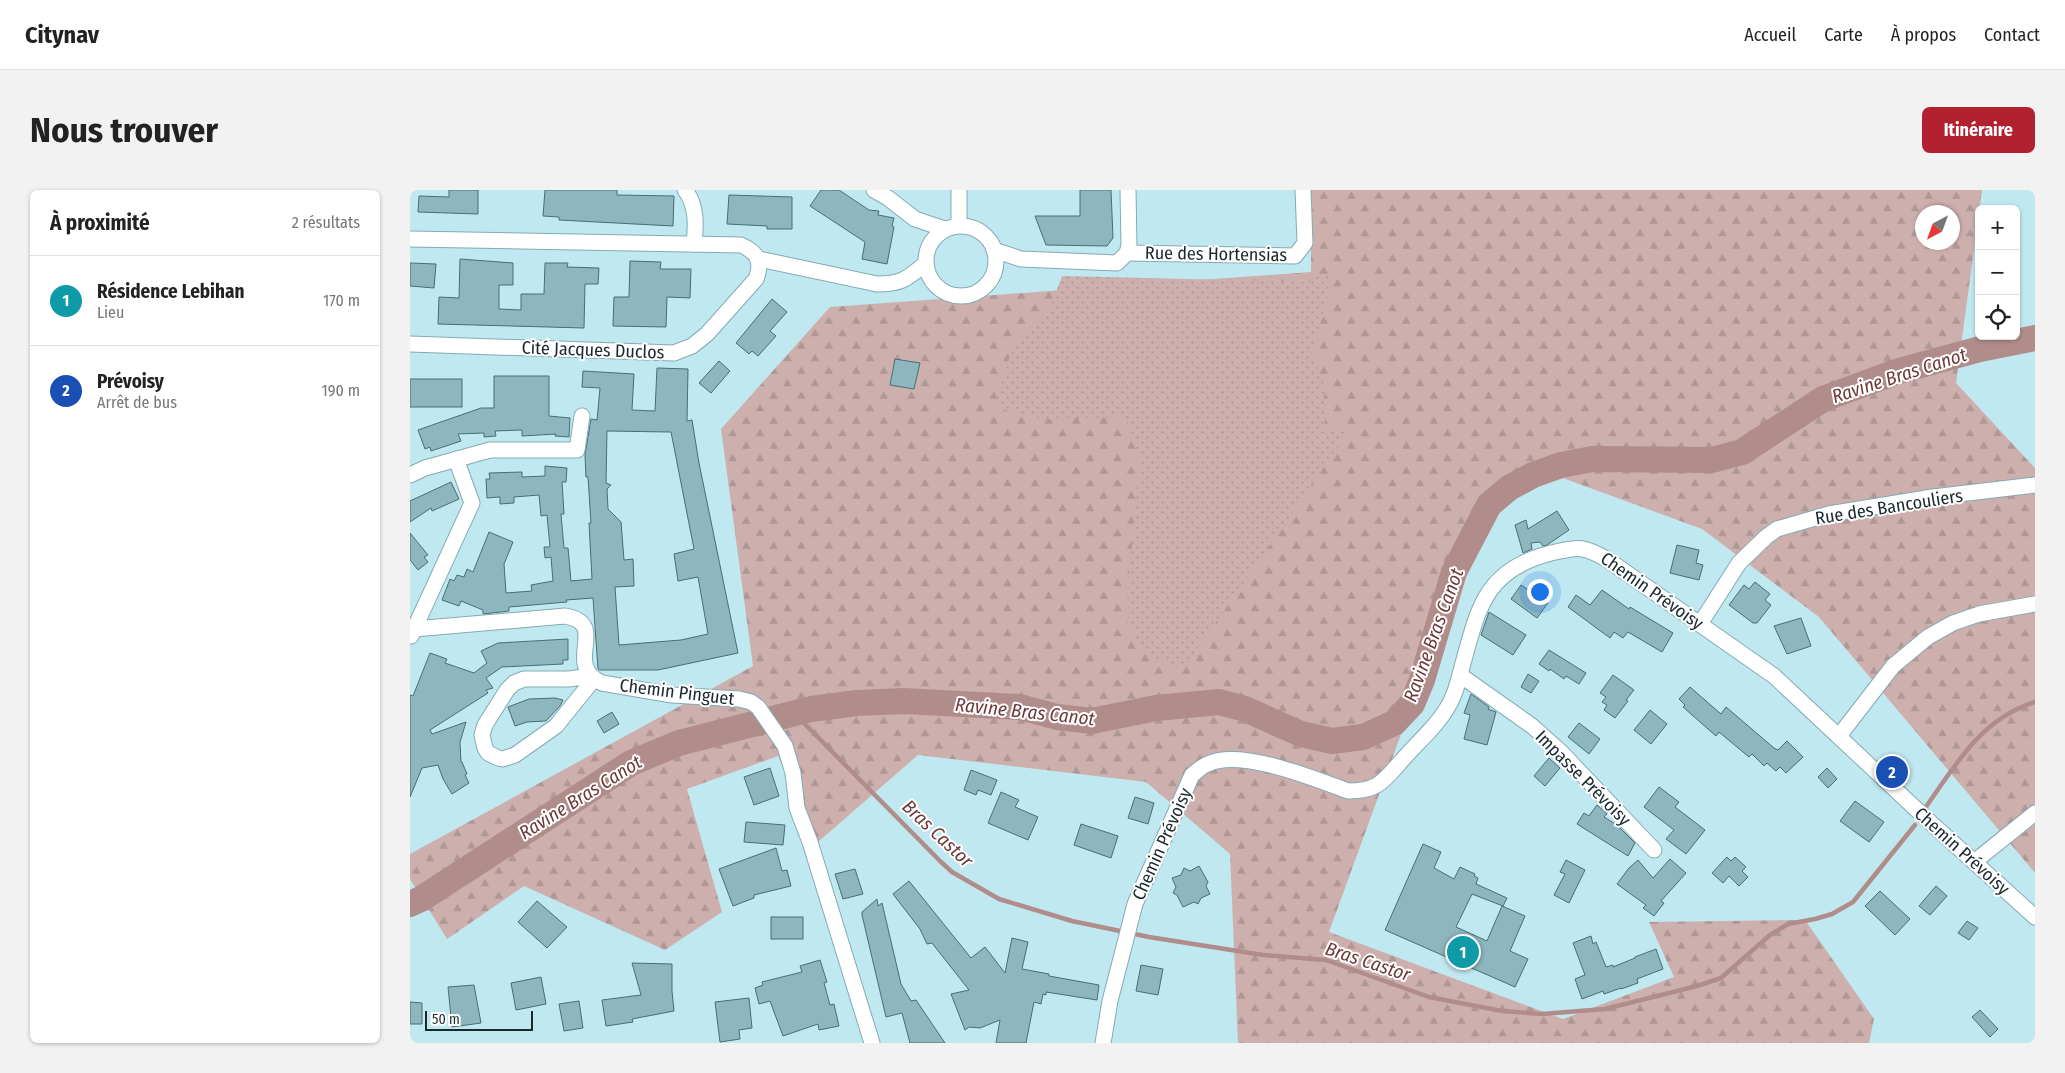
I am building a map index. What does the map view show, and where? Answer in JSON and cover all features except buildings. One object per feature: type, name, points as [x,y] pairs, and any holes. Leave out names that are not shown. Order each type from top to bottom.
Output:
[{"type":"street","points":[[685,190],[690,196],[696,226],[694,244]]},
{"type":"street","points":[[874,190],[888,198],[914,220],[929,245]]},
{"type":"street","points":[[934,284],[925,264],[929,245],[933,238],[952,227],[959,190]]},
{"type":"street","points":[[994,250],[1021,260],[1117,263],[1127,253],[1128,190]]},
{"type":"street","name":"Rue des Hortensias","points":[[1127,253],[1295,256],[1304,243],[1303,190]]},
{"type":"street","points":[[410,239],[741,245],[751,250],[759,259],[877,284],[892,284],[906,280],[934,284],[949,294],[967,296],[984,288],[994,273],[996,265],[994,250],[984,234],[977,229],[952,227],[914,220]]},
{"type":"street","name":"Cité Jacques Duclos","points":[[410,344],[674,353],[692,346],[707,334],[756,279],[760,269],[759,259]]},
{"type":"street","points":[[994,273],[1021,260]]},
{"type":"street","points":[[906,280],[925,264]]},
{"type":"street","points":[[410,475],[425,468],[490,450],[577,450],[582,416]]},
{"type":"street","points":[[411,631],[472,503],[456,459]]},
{"type":"street","name":"Rue des Bancouliers","points":[[1700,624],[1739,563],[1777,529],[1829,514],[1932,497],[2035,485]]},
{"type":"street","name":"Chemin Prévoisy","points":[[1103,1043],[1110,1001],[1123,953],[1129,921],[1192,775],[1208,764],[1229,758],[1254,761],[1348,791],[1364,791],[1374,788],[1394,770],[1439,719],[1450,703],[1478,611],[1486,594],[1495,583],[1506,572],[1543,555],[1575,547],[1592,550],[1774,676],[2035,917]]},
{"type":"street","points":[[1839,736],[1893,666],[1928,637],[1953,623],[1979,614],[2035,604]]},
{"type":"street","points":[[411,631],[565,616],[573,618],[579,620],[587,632],[584,665],[592,678]]},
{"type":"street","name":"Impasse Prévoisy","points":[[1460,675],[1532,726],[1562,752],[1654,850]]},
{"type":"street","points":[[592,678],[556,726],[515,755],[503,759],[498,758],[485,748],[482,735],[485,726],[507,690],[514,683],[524,679],[592,678]]},
{"type":"street","name":"Chemin Pinguet","points":[[592,678],[602,683],[672,695],[740,699],[751,702],[758,707],[785,746],[793,773],[797,808],[810,842],[872,1043]]},
{"type":"street","points":[[1974,862],[2035,812]]},
{"type":"green space","points":[[1311,190],[1982,190],[1980,205],[1975,205],[1975,242],[1956,383],[2035,468],[2035,873],[1819,617],[1702,529],[1560,477],[1506,499],[1447,608],[1329,932],[1563,1019],[1674,977],[1649,922],[1805,920],[1874,1019],[1869,1043],[1238,1043],[1230,854],[1146,782],[918,755],[818,842],[778,756],[687,789],[722,912],[665,950],[524,886],[447,939],[410,879],[410,854],[753,666],[721,429],[830,307],[1311,272]]},
{"type":"green space","points":[[1062,276],[1309,282],[1313,276],[1328,276],[1327,300],[1312,352],[1324,386],[1325,428],[1349,431],[1194,654],[1179,667],[1155,659],[1141,645],[1128,625],[1128,584],[1140,463],[1126,417],[1043,419],[1005,410],[996,396],[1010,356],[1017,343],[1039,324],[1051,305]]},
{"type":"waterway","name":"Ravine Bras Canot","points":[[410,904],[421,899],[631,763],[679,743],[811,709],[857,703],[904,701],[1020,707],[1057,717],[1092,721],[1156,708],[1219,702],[1245,709],[1301,734],[1332,741],[1363,737],[1394,723],[1412,704],[1422,680],[1454,572],[1489,505],[1509,488],[1533,475],[1561,465],[1592,459],[1712,460],[1742,452],[1823,399],[1899,371],[1980,349],[2035,338]]},
{"type":"waterway","name":"Bras Castor","points":[[1926,807],[1960,759],[1985,731],[2016,709],[2035,702]]},
{"type":"waterway","name":"Bras Castor","points":[[795,714],[952,872],[999,899],[1072,921],[1149,937],[1263,955],[1326,960],[1429,997],[1502,1011],[1542,1014],[1605,1009],[1697,986],[1721,978],[1770,935],[1788,924],[1832,914],[1853,902],[1915,825]]},
{"type":"place","name":"Prévoisy","points":[[1892,772]]},
{"type":"place","name":"Résidence Lebihan","points":[[1463,952]]}]
